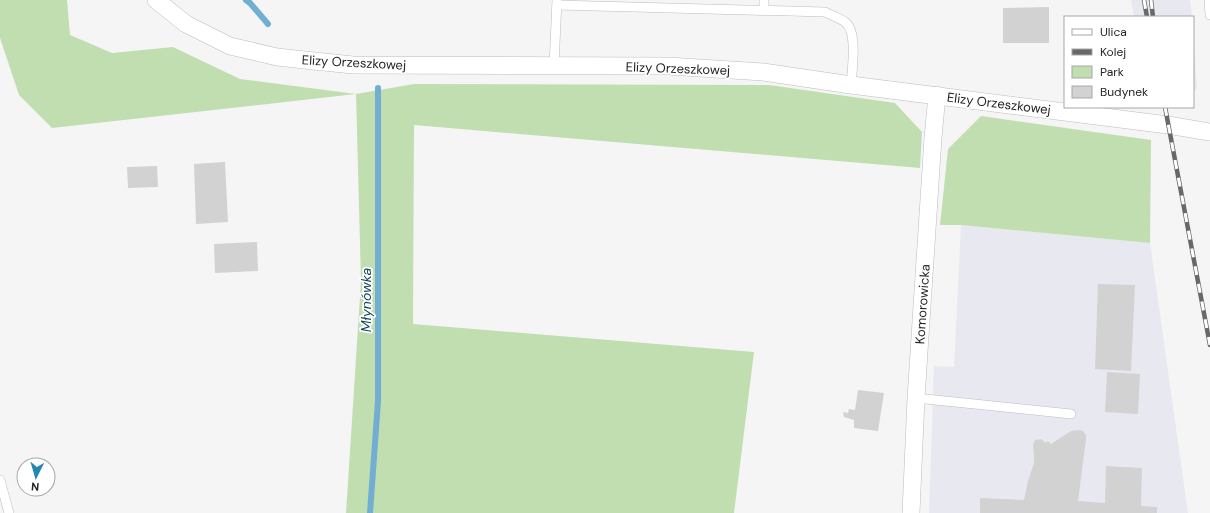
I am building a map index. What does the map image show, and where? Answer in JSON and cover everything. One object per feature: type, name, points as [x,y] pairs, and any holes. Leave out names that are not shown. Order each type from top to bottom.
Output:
[{"type":"street","name":"Elizy Orzeszkowej","points":[[156,0],[186,24],[230,46],[277,56],[314,61],[353,65],[668,66],[763,72],[1168,125],[1210,132]]},
{"type":"street","name":"Komorowicka","points":[[911,513],[916,398],[937,95]]},
{"type":"lane","points":[[764,0],[764,11]]},
{"type":"lane","points":[[1209,0],[1210,15]]},
{"type":"lane","points":[[554,66],[557,2],[764,11],[825,12],[846,22],[852,34],[853,58],[851,84]]},
{"type":"lane","points":[[916,398],[1071,414]]},
{"type":"lane","points":[[0,480],[9,513]]},
{"type":"shaded area","points":[[1131,0],[1190,0],[1192,16],[1134,16]]},
{"type":"shaded area","points":[[1194,50],[1197,88],[1194,91]]},
{"type":"shaded area","points":[[961,225],[1150,243],[1188,513],[929,513],[934,366],[954,367]]},
{"type":"green space","points":[[0,0],[67,0],[70,35],[112,53],[173,47],[240,79],[356,94],[52,128],[19,95],[0,38]]},
{"type":"green space","points":[[414,84],[769,85],[895,103],[922,132],[920,168],[414,125],[413,324],[754,352],[734,513],[346,513],[361,281],[356,94]]},
{"type":"green space","points":[[981,116],[1151,140],[1150,243],[961,225],[940,225],[948,149]]},
{"type":"building","points":[[1049,7],[1049,43],[1003,43],[1003,8]]},
{"type":"building","points":[[225,162],[228,222],[196,224],[194,164]]},
{"type":"building","points":[[157,166],[158,187],[128,188],[127,167]]},
{"type":"building","points":[[257,242],[258,271],[215,273],[214,244]]},
{"type":"building","points":[[1098,284],[1135,285],[1131,371],[1095,369]]},
{"type":"building","points":[[1107,372],[1140,374],[1138,414],[1105,412]]},
{"type":"building","points":[[858,390],[884,393],[878,431],[854,428],[854,420],[844,417],[843,412],[848,413],[849,409],[855,410]]},
{"type":"building","points":[[1071,431],[1083,431],[1086,435],[1086,439],[1078,501],[1105,503],[1106,466],[1142,468],[1141,506],[1157,507],[1157,513],[980,513],[980,498],[1024,500],[1034,463],[1033,445],[1035,440],[1041,439],[1046,443],[1048,441],[1051,444]]},
{"type":"waterway","name":"Młynówka","points":[[246,0],[268,24]]},
{"type":"waterway","name":"Młynówka","points":[[370,513],[378,401],[378,88]]},
{"type":"railway","points":[[1144,0],[1147,16]]},
{"type":"railway","points":[[1151,0],[1153,16]]},
{"type":"railway","points":[[1165,108],[1210,345]]}]
